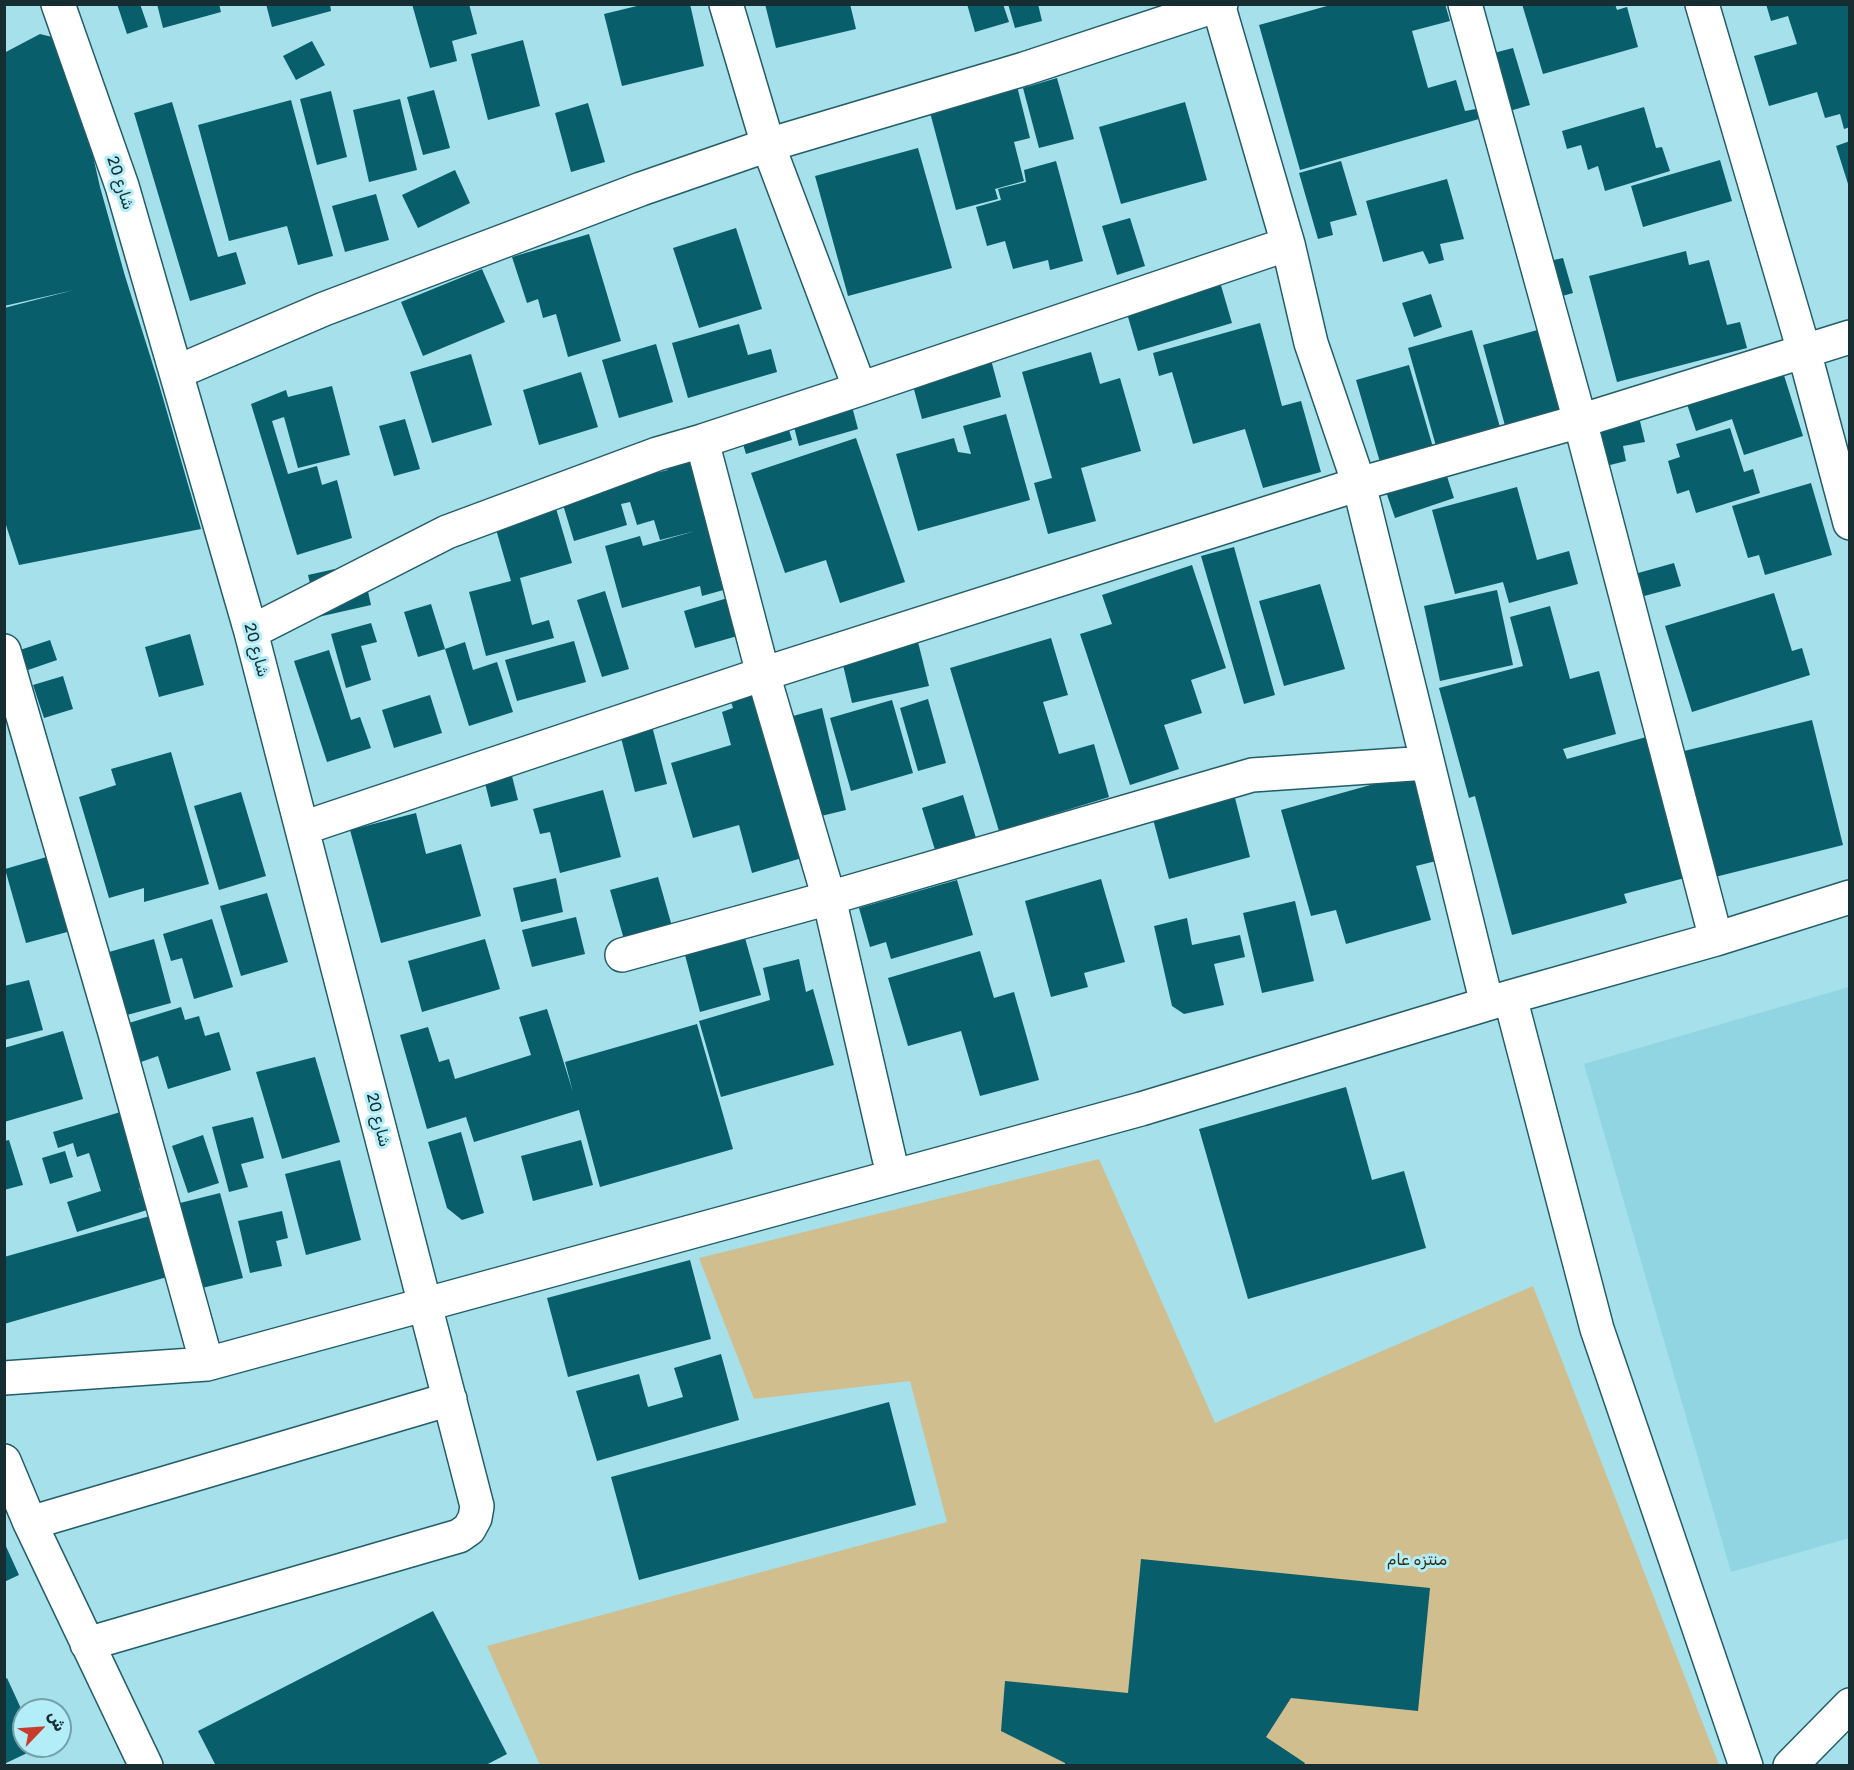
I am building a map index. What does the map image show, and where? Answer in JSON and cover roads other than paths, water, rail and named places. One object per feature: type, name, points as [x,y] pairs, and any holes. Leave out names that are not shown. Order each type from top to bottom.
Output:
[{"type":"street","name":"شارع 20","points":[[58,4],[122,186],[251,632],[477,1506],[475,1518],[469,1529],[459,1536],[87,1644]]},
{"type":"street","points":[[726,4],[768,145],[860,389]]},
{"type":"street","points":[[1465,4],[1580,421],[1716,939]]},
{"type":"street","points":[[1702,4],[1804,351],[1850,523]]},
{"type":"street","points":[[177,372],[324,309],[641,189],[768,145],[1024,69],[1219,5],[1288,244],[1311,343],[1359,484],[1428,763],[1498,1000],[1597,1329],[1746,1766]]},
{"type":"street","points":[[251,632],[447,532],[657,454],[860,389],[1288,244]]},
{"type":"street","points":[[303,828],[763,674],[1359,484],[1580,421],[1850,337]]},
{"type":"street","points":[[702,441],[763,674],[829,898],[893,1175]]},
{"type":"street","points":[[4,651],[118,1044],[207,1364]]},
{"type":"street","points":[[622,955],[829,898],[1252,775],[1428,763]]},
{"type":"street","points":[[4,1377],[207,1364],[893,1175],[1142,1109],[1498,1000],[1716,939],[1850,897]]},
{"type":"street","points":[[30,1523],[450,1399]]},
{"type":"street","points":[[4,1461],[30,1523],[87,1644],[136,1762]]},
{"type":"street","points":[[1790,1766],[1850,1705]]},
{"type":"park label","name":"منتزه عام","points":[[1417,1560]]}]
